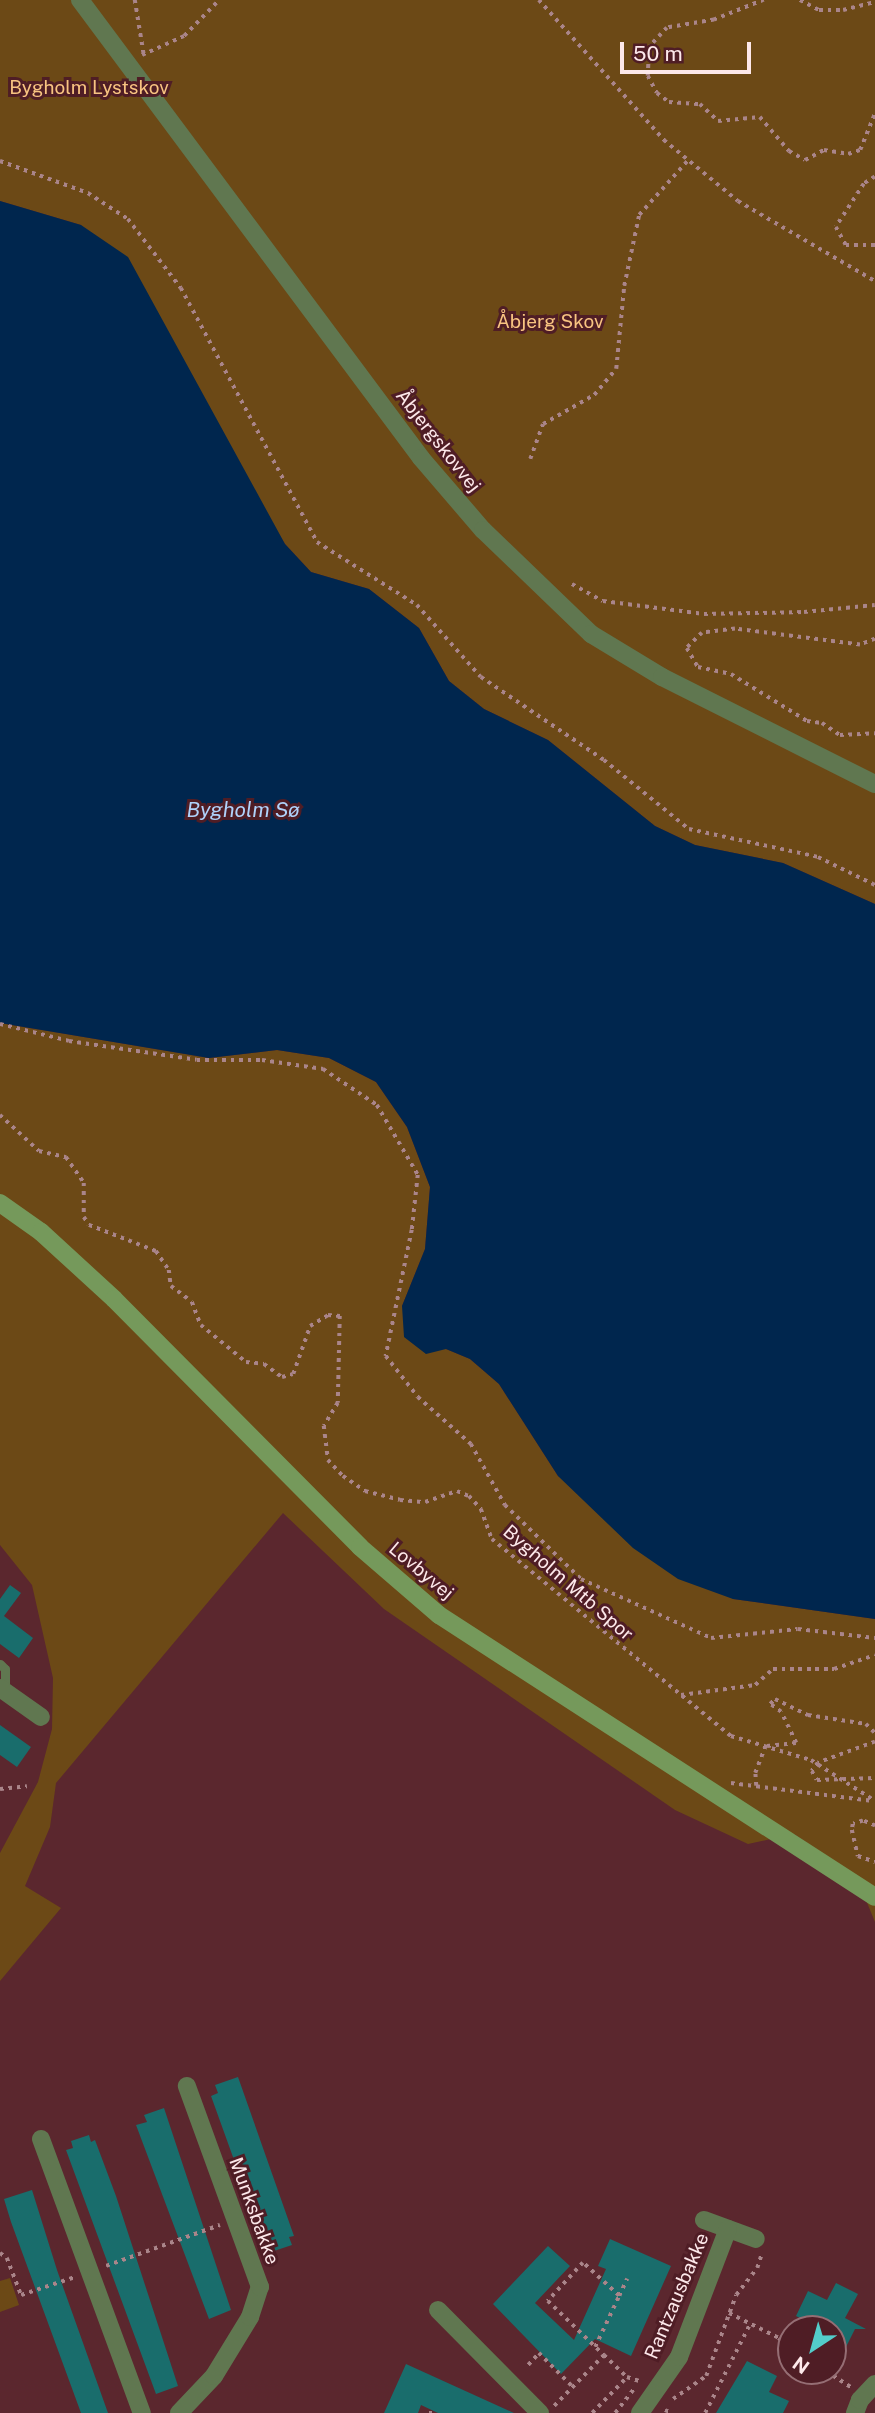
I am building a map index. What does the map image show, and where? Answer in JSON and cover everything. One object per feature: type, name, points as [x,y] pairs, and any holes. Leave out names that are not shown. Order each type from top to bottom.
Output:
[{"type":"street","name":"Åbjergskovvej","points":[[79,0],[421,457],[483,530],[591,634],[662,677],[875,784]]},
{"type":"street","name":"Lovbyvej","points":[[0,1203],[41,1232],[105,1290],[360,1547],[439,1615],[875,1897]]},
{"type":"street","points":[[2,1689],[41,1717]]},
{"type":"street","name":"Munksbakke","points":[[179,2413],[214,2376],[250,2316],[260,2287],[187,2086]]},
{"type":"street","points":[[41,2140],[142,2413]]},
{"type":"street","name":"Rantzausbakke","points":[[705,2220],[760,2242]]},
{"type":"street","name":"Rantzausbakke","points":[[640,2413],[679,2357],[728,2229]]},
{"type":"street","points":[[438,2310],[546,2411]]},
{"type":"street","points":[[855,2413],[869,2390]]},
{"type":"lane","points":[[0,1664],[5,1669],[2,1689]]},
{"type":"path","points":[[135,0],[144,55]]},
{"type":"path","points":[[121,55],[144,55],[184,36],[219,0]]},
{"type":"path","points":[[539,0],[664,140],[738,201],[875,281]]},
{"type":"path","points":[[764,0],[714,20],[667,28],[650,46],[648,76],[657,93],[668,102],[700,104],[718,121],[760,117],[789,151],[805,160],[824,150],[848,155],[860,150],[875,113]]},
{"type":"path","points":[[800,0],[831,10],[875,2]]},
{"type":"path","points":[[530,459],[543,424],[594,395],[616,369],[624,286],[639,215],[689,159]]},
{"type":"path","points":[[0,161],[88,193],[128,219],[181,288],[317,542],[417,604],[481,677],[604,760],[689,829],[818,857],[875,885]]},
{"type":"path","points":[[875,177],[864,184],[836,227],[846,245],[875,245]]},
{"type":"path","points":[[572,584],[603,601],[704,614],[804,612],[875,605]]},
{"type":"path","points":[[875,639],[860,645],[735,629],[702,632],[687,648],[698,667],[731,674],[807,721],[822,723],[840,735],[875,733]]},
{"type":"path","points":[[0,1024],[69,1041],[197,1060],[262,1060],[323,1069],[377,1105],[418,1175],[412,1230],[386,1356],[418,1398],[471,1444],[505,1505],[581,1579],[711,1638],[798,1629],[875,1638]]},
{"type":"path","name":"Bygholm Mtb Spor","points":[[0,1115],[39,1151],[66,1157],[84,1183],[84,1217],[89,1225],[156,1251],[169,1269],[171,1286],[192,1302],[201,1325],[246,1362],[264,1364],[282,1377],[293,1374],[310,1326],[328,1315],[340,1317],[338,1403],[324,1426],[328,1460],[354,1483],[382,1497],[425,1502],[457,1490],[469,1496],[481,1509],[492,1539],[681,1695]]},
{"type":"path","points":[[681,1695],[755,1685],[773,1669],[834,1669],[875,1655]]},
{"type":"path","points":[[681,1695],[731,1736],[818,1763],[875,1801]]},
{"type":"path","points":[[765,1747],[796,1742],[781,1712],[769,1702],[775,1699],[808,1716],[866,1724],[875,1733]]},
{"type":"path","points":[[875,1742],[818,1763],[812,1771],[817,1780],[875,1778]]},
{"type":"path","points":[[756,1786],[755,1773],[765,1747]]},
{"type":"path","points":[[694,1779],[875,1801]]},
{"type":"path","points":[[0,1789],[27,1786]]},
{"type":"path","points":[[875,1826],[863,1821],[853,1825],[852,1830],[858,1856],[875,1862]]},
{"type":"path","points":[[0,2253],[7,2258],[21,2295],[236,2220]]},
{"type":"path","points":[[672,2413],[664,2411],[675,2396],[706,2376],[736,2295],[757,2268],[760,2242]]},
{"type":"path","points":[[619,2296],[583,2263],[548,2301],[626,2377],[639,2381]]},
{"type":"path","points":[[595,2347],[627,2279]]},
{"type":"path","points":[[729,2313],[777,2336]]},
{"type":"path","points":[[705,2413],[750,2323]]},
{"type":"path","points":[[528,2365],[538,2353],[573,2387]]},
{"type":"path","points":[[546,2411],[604,2355]]},
{"type":"path","points":[[592,2413],[626,2377]]},
{"type":"path","points":[[847,2380],[869,2390]]},
{"type":"green space","name":"Åbjerg Skov","points":[[0,0],[875,0],[875,904],[783,863],[695,845],[655,826],[548,740],[484,709],[449,681],[419,628],[369,589],[311,572],[285,544],[81,225],[0,201]]},
{"type":"green space","points":[[0,1023],[209,1058],[277,1050],[329,1058],[376,1082],[407,1127],[430,1187],[425,1249],[402,1306],[446,1349],[470,1359],[499,1384],[558,1476],[733,1599],[875,1619],[875,1922],[856,1876],[794,1834],[748,1844],[675,1810],[384,1609],[283,1513],[56,1783],[50,1827],[25,1886],[61,1908],[0,1981],[0,1853],[38,1782],[52,1729],[53,1678],[32,1585],[0,1545]]},
{"type":"green space","points":[[10,2278],[19,2305],[0,2312],[0,2281]]},
{"type":"water","name":"Bygholm Sø","points":[[0,201],[81,225],[128,257],[285,544],[311,572],[369,589],[419,628],[449,681],[484,709],[548,740],[655,826],[695,845],[783,863],[875,904],[875,1619],[733,1599],[678,1579],[633,1548],[558,1476],[499,1384],[470,1359],[446,1349],[426,1354],[404,1337],[402,1306],[425,1249],[430,1187],[407,1127],[376,1082],[329,1058],[277,1050],[209,1058],[0,1023]]},
{"type":"building","points":[[10,1585],[21,1593],[4,1616],[33,1638],[19,1658],[0,1644],[0,1599]]},
{"type":"building","points":[[0,1725],[31,1747],[17,1767],[0,1755]]},
{"type":"building","points":[[238,2077],[294,2236],[289,2237],[292,2245],[274,2251],[271,2244],[265,2246],[211,2096],[218,2093],[215,2085]]},
{"type":"building","points":[[164,2108],[231,2310],[209,2319],[136,2125],[147,2122],[144,2115]]},
{"type":"building","points":[[89,2135],[91,2142],[95,2140],[116,2196],[178,2386],[156,2394],[66,2150],[73,2148],[71,2141]]},
{"type":"building","points":[[32,2190],[57,2270],[108,2413],[81,2413],[11,2222],[4,2199]]},
{"type":"building","points":[[610,2239],[671,2266],[631,2356],[595,2339],[561,2374],[493,2304],[548,2246],[570,2266],[535,2303],[574,2340],[606,2269],[598,2266]]},
{"type":"building","points":[[836,2283],[858,2294],[847,2315],[796,2315],[808,2291],[827,2300]]},
{"type":"building","points":[[847,2319],[866,2329],[855,2329],[847,2345]]},
{"type":"building","points":[[747,2361],[777,2376],[769,2392],[789,2401],[783,2413],[716,2413]]},
{"type":"building","points":[[406,2364],[514,2413],[438,2413],[421,2405],[418,2413],[384,2413]]},
{"type":"park label","name":"Bygholm Lystskov","points":[[89,88]]}]
